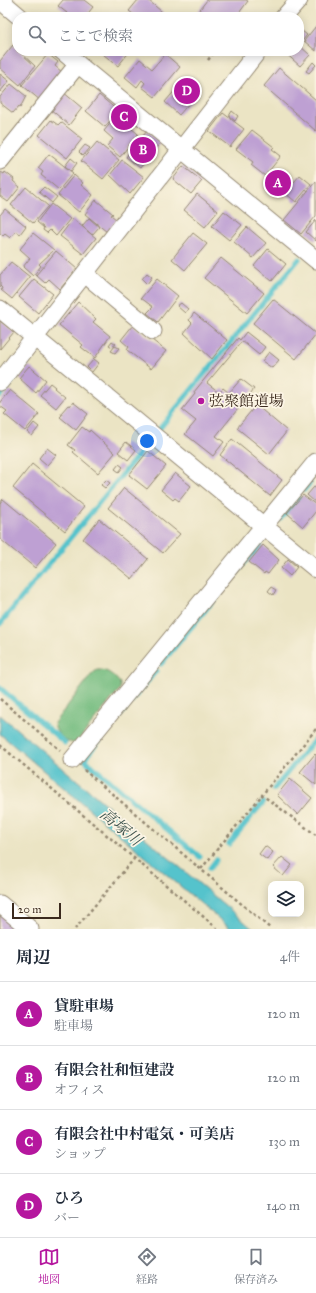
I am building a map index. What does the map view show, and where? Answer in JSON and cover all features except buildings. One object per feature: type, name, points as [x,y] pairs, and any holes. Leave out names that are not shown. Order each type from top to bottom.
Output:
[{"type":"street","points":[[0,0],[14,12]]},
{"type":"street","points":[[288,12],[299,0]]},
{"type":"street","points":[[68,56],[316,260]]},
{"type":"street","points":[[0,382],[254,56]]},
{"type":"street","points":[[0,161],[78,64]]},
{"type":"street","points":[[85,274],[153,332]]},
{"type":"street","points":[[0,309],[316,569]]},
{"type":"street","points":[[72,760],[316,462]]},
{"type":"street","points":[[0,904],[30,929]]},
{"type":"path","points":[[208,60],[211,56]]},
{"type":"path","points":[[0,699],[271,929]]},
{"type":"path","points":[[201,869],[316,728]]},
{"type":"path","points":[[0,745],[218,929]]},
{"type":"path","points":[[262,795],[316,835]]},
{"type":"path","points":[[75,929],[134,859]]},
{"type":"green space","points":[[97,670],[108,672],[113,676],[120,683],[120,689],[76,743],[68,742],[56,731],[54,723],[92,674]]},
{"type":"water","name":"高塚川","points":[[0,715],[253,929],[231,929],[0,734]]},
{"type":"waterway","points":[[160,428],[299,259]]},
{"type":"waterway","points":[[0,396],[30,358]]},
{"type":"waterway","points":[[0,624],[148,443]]},
{"type":"waterway","points":[[304,490],[310,483]]},
{"type":"waterway","points":[[280,519],[298,498]]},
{"type":"waterway","points":[[161,664],[260,544]]},
{"type":"waterway","points":[[86,757],[156,671]]},
{"type":"waterway","points":[[0,688],[65,743]]},
{"type":"waterway","points":[[274,789],[316,738]]},
{"type":"waterway","points":[[85,760],[200,857]]},
{"type":"waterway","points":[[254,813],[263,803]]},
{"type":"waterway","points":[[229,844],[251,817]]},
{"type":"waterway","points":[[210,868],[216,860]]},
{"type":"place","name":"ひろ","points":[[187,91]]},
{"type":"place","name":"有限会社中村電気・可美店","points":[[124,117]]},
{"type":"place","name":"有限会社和恒建設","points":[[143,150]]},
{"type":"place","name":"貸駐車場","points":[[278,183]]},
{"type":"place","name":"弦聚館道場","points":[[201,401]]}]
